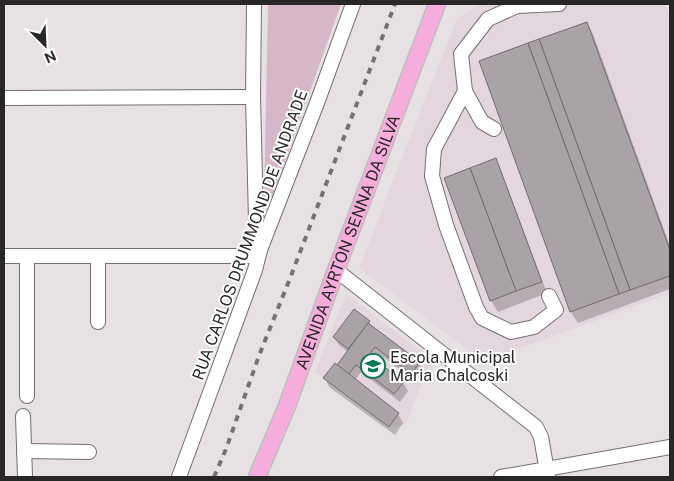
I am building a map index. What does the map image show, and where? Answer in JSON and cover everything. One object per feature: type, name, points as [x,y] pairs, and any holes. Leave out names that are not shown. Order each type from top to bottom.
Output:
[{"type":"main road","name":"AVENIDA AYRTON SENNA DA SILVA","points":[[257,477],[288,406],[336,270],[437,4]]},
{"type":"street","points":[[4,256],[259,253],[256,221],[253,97],[254,4]]},
{"type":"street","name":"RUA CARLOS DRUMMOND DE ANDRADE","points":[[179,477],[259,253],[353,4]]},
{"type":"street","points":[[494,129],[482,122],[464,91],[461,54],[488,19],[517,6],[559,4]]},
{"type":"street","points":[[464,91],[434,148],[432,176],[446,225],[476,307],[482,318],[511,332],[534,327],[556,310],[549,296]]},
{"type":"street","points":[[4,98],[253,97]]},
{"type":"street","points":[[27,256],[27,396]]},
{"type":"street","points":[[98,256],[98,322]]},
{"type":"street","points":[[336,270],[536,427],[541,437],[547,473]]},
{"type":"street","points":[[23,416],[25,477]]},
{"type":"street","points":[[501,477],[547,473],[670,447]]},
{"type":"street","points":[[24,451],[89,452]]},
{"type":"shaded area","points":[[268,4],[341,4],[272,198],[267,203],[264,197]]},
{"type":"shaded area","points":[[479,4],[664,4],[670,14],[670,293],[484,362],[359,268],[456,20]]},
{"type":"shaded area","name":"Escola Municipal Maria Chalcoski","points":[[346,294],[431,359],[406,424],[389,427],[315,372]]},
{"type":"building","points":[[587,22],[670,250],[670,276],[630,290],[539,39]]},
{"type":"building","points":[[539,39],[630,290],[619,294],[528,43]]},
{"type":"building","points":[[528,43],[619,294],[570,312],[479,61]]},
{"type":"building","points":[[496,158],[542,282],[516,291],[470,168]]},
{"type":"building","points":[[470,168],[516,291],[490,301],[444,178]]},
{"type":"building","points":[[354,309],[370,321],[348,349],[333,337]]},
{"type":"building","points":[[368,323],[420,362],[411,374],[375,347],[369,355],[404,382],[394,394],[356,365],[349,374],[337,365]]},
{"type":"building","points":[[335,363],[399,413],[389,427],[323,378]]},
{"type":"railway","points":[[214,477],[395,4]]},
{"type":"place","name":"Escola Municipal Maria Chalcoski","points":[[373,366]]}]
